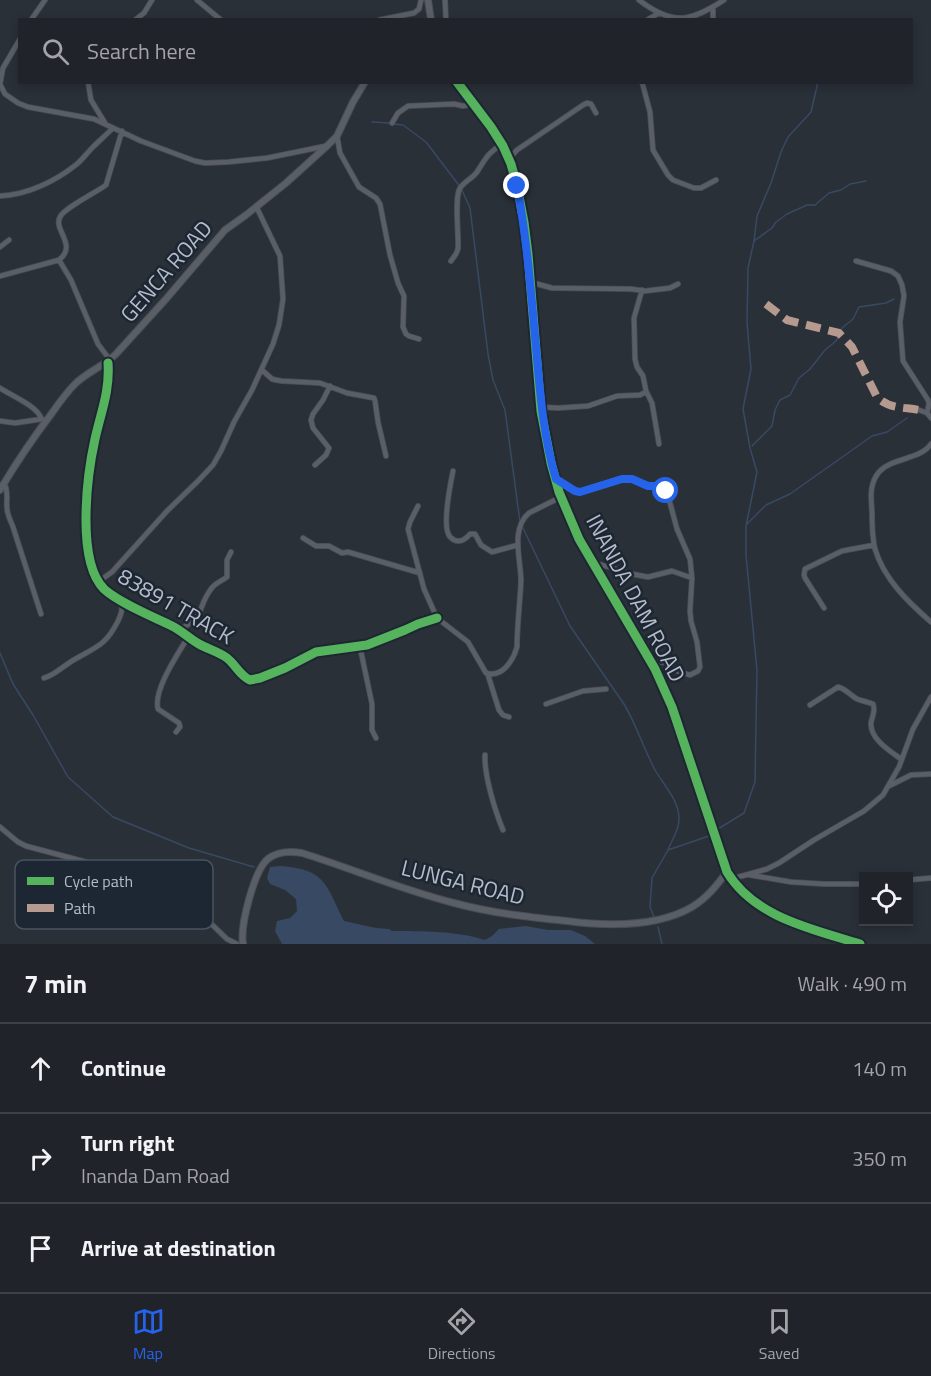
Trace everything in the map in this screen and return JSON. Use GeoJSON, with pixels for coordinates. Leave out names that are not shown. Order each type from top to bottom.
{"type":"FeatureCollection","features":[{"type":"Feature","properties":{"kind":"street"},"geometry":{"type":"LineString","coordinates":[[32,18],[45,0]]}},
{"type":"Feature","properties":{"kind":"street"},"geometry":{"type":"LineString","coordinates":[[138,18],[144,13],[152,0]]}},
{"type":"Feature","properties":{"kind":"street"},"geometry":{"type":"LineString","coordinates":[[197,0],[219,18]]}},
{"type":"Feature","properties":{"kind":"street"},"geometry":{"type":"LineString","coordinates":[[389,18],[414,13],[419,9],[421,0]]}},
{"type":"Feature","properties":{"kind":"street"},"geometry":{"type":"LineString","coordinates":[[428,0],[431,18]]}},
{"type":"Feature","properties":{"kind":"street"},"geometry":{"type":"LineString","coordinates":[[445,0],[446,18]]}},
{"type":"Feature","properties":{"kind":"street"},"geometry":{"type":"LineString","coordinates":[[639,0],[659,13],[675,18]]}},
{"type":"Feature","properties":{"kind":"street"},"geometry":{"type":"LineString","coordinates":[[686,18],[698,15],[724,0]]}},
{"type":"Feature","properties":{"kind":"street"},"geometry":{"type":"LineString","coordinates":[[713,7],[713,18]]}},
{"type":"Feature","properties":{"kind":"street"},"geometry":{"type":"LineString","coordinates":[[650,18],[659,13]]}},
{"type":"Feature","properties":{"kind":"street"},"geometry":{"type":"LineString","coordinates":[[18,42],[3,68],[0,79],[1,90],[10,98],[28,107],[94,119],[141,141],[205,163],[267,158],[328,145]]}},
{"type":"Feature","properties":{"kind":"street"},"geometry":{"type":"LineString","coordinates":[[88,84],[91,100],[105,123]]}},
{"type":"Feature","properties":{"kind":"street","name":"GENCA ROAD"},"geometry":{"type":"LineString","coordinates":[[0,490],[44,419],[75,385],[109,361],[225,230],[300,171],[337,136],[364,84]]}},
{"type":"Feature","properties":{"kind":"street","name":"INANDA DAM ROAD"},"geometry":{"type":"LineString","coordinates":[[458,84],[502,144],[517,186],[524,222],[541,407],[551,463],[561,497],[579,539],[652,664],[672,707],[727,872],[750,900],[779,916],[860,944]]}},
{"type":"Feature","properties":{"kind":"street"},"geometry":{"type":"LineString","coordinates":[[643,84],[650,112],[652,150],[668,175],[673,180],[694,188],[701,188],[716,180]]}},
{"type":"Feature","properties":{"kind":"street"},"geometry":{"type":"LineString","coordinates":[[392,123],[398,113],[408,106],[473,104]]}},
{"type":"Feature","properties":{"kind":"street"},"geometry":{"type":"LineString","coordinates":[[509,159],[517,150],[583,105],[591,104],[596,113]]}},
{"type":"Feature","properties":{"kind":"street"},"geometry":{"type":"LineString","coordinates":[[0,196],[38,187],[61,175],[76,165],[113,128]]}},
{"type":"Feature","properties":{"kind":"street"},"geometry":{"type":"LineString","coordinates":[[0,276],[59,260],[64,256],[67,250],[59,218],[106,185],[122,131]]}},
{"type":"Feature","properties":{"kind":"street"},"geometry":{"type":"LineString","coordinates":[[337,136],[340,153],[358,186],[376,198],[380,204],[390,255],[404,296],[403,327],[406,334],[419,339]]}},
{"type":"Feature","properties":{"kind":"street"},"geometry":{"type":"LineString","coordinates":[[451,261],[458,249],[457,201],[459,192],[463,185],[474,176],[488,154],[502,144]]}},
{"type":"Feature","properties":{"kind":"street"},"geometry":{"type":"LineString","coordinates":[[98,582],[112,572],[167,511],[213,465],[262,370],[279,325],[283,299],[280,256],[256,206]]}},
{"type":"Feature","properties":{"kind":"street"},"geometry":{"type":"LineString","coordinates":[[0,247],[9,240]]}},
{"type":"Feature","properties":{"kind":"street"},"geometry":{"type":"LineString","coordinates":[[59,260],[71,280],[98,344],[109,361]]}},
{"type":"Feature","properties":{"kind":"street"},"geometry":{"type":"LineString","coordinates":[[856,261],[891,271],[898,276],[904,296],[900,322],[903,361],[928,399],[927,413]]}},
{"type":"Feature","properties":{"kind":"street"},"geometry":{"type":"LineString","coordinates":[[530,282],[552,288],[642,290],[670,288],[678,284]]}},
{"type":"Feature","properties":{"kind":"street"},"geometry":{"type":"LineString","coordinates":[[642,290],[634,318],[634,346],[637,367],[643,376],[646,392],[652,403],[659,444]]}},
{"type":"Feature","properties":{"kind":"street","name":"83891 TRACK"},"geometry":{"type":"LineString","coordinates":[[109,361],[108,387],[93,449],[87,496],[88,550],[92,568],[104,589],[226,657],[242,676],[250,680],[285,668],[316,652],[360,647],[437,618]]}},
{"type":"Feature","properties":{"kind":"street"},"geometry":{"type":"LineString","coordinates":[[262,370],[272,379],[312,382],[347,393],[374,398],[386,456]]}},
{"type":"Feature","properties":{"kind":"street"},"geometry":{"type":"LineString","coordinates":[[315,465],[326,455],[329,448],[313,428],[311,420],[330,386]]}},
{"type":"Feature","properties":{"kind":"street"},"geometry":{"type":"LineString","coordinates":[[0,388],[34,408],[44,419]]}},
{"type":"Feature","properties":{"kind":"street"},"geometry":{"type":"LineString","coordinates":[[541,407],[588,406],[617,396],[640,395],[646,392]]}},
{"type":"Feature","properties":{"kind":"street"},"geometry":{"type":"LineString","coordinates":[[919,410],[927,413],[931,418]]}},
{"type":"Feature","properties":{"kind":"street"},"geometry":{"type":"LineString","coordinates":[[0,421],[15,423],[44,419]]}},
{"type":"Feature","properties":{"kind":"street"},"geometry":{"type":"LineString","coordinates":[[931,444],[924,451],[885,467],[874,479],[871,495],[874,545],[883,568],[891,582],[931,622]]}},
{"type":"Feature","properties":{"kind":"street"},"geometry":{"type":"LineString","coordinates":[[453,471],[447,512],[449,536],[459,541],[466,539],[470,534],[475,534],[481,545],[492,552],[518,545]]}},
{"type":"Feature","properties":{"kind":"street"},"geometry":{"type":"LineString","coordinates":[[556,479],[580,492],[622,479],[632,479],[648,486],[665,486],[677,529],[690,560],[692,578],[690,611],[700,667],[698,671],[687,675],[677,671],[668,663],[652,664]]}},
{"type":"Feature","properties":{"kind":"street"},"geometry":{"type":"LineString","coordinates":[[4,483],[8,492],[6,506],[8,514],[41,614]]}},
{"type":"Feature","properties":{"kind":"street"},"geometry":{"type":"LineString","coordinates":[[488,675],[495,674],[510,664],[515,654],[521,581],[518,545],[521,525],[525,516],[561,497]]}},
{"type":"Feature","properties":{"kind":"street"},"geometry":{"type":"LineString","coordinates":[[418,506],[408,529],[424,589],[437,618],[468,642],[488,675],[499,710],[503,715],[509,717]]}},
{"type":"Feature","properties":{"kind":"street"},"geometry":{"type":"LineString","coordinates":[[303,538],[316,546],[329,546],[342,553],[348,552],[420,573]]}},
{"type":"Feature","properties":{"kind":"street"},"geometry":{"type":"LineString","coordinates":[[824,608],[805,578],[805,569],[842,551],[874,545]]}},
{"type":"Feature","properties":{"kind":"street"},"geometry":{"type":"LineString","coordinates":[[178,630],[195,621],[213,585],[227,577],[227,560],[231,552]]}},
{"type":"Feature","properties":{"kind":"street"},"geometry":{"type":"LineString","coordinates":[[592,562],[648,577],[670,571],[692,578]]}},
{"type":"Feature","properties":{"kind":"street"},"geometry":{"type":"LineString","coordinates":[[44,678],[97,647],[109,637],[122,612],[122,604],[115,597]]}},
{"type":"Feature","properties":{"kind":"street"},"geometry":{"type":"LineString","coordinates":[[176,732],[180,727],[179,723],[158,709],[157,703],[160,689],[188,637]]}},
{"type":"Feature","properties":{"kind":"street"},"geometry":{"type":"LineString","coordinates":[[360,647],[372,704],[372,730],[376,738]]}},
{"type":"Feature","properties":{"kind":"street"},"geometry":{"type":"LineString","coordinates":[[810,705],[838,687],[856,698],[873,704],[875,709],[871,724],[874,735],[888,750],[901,759]]}},
{"type":"Feature","properties":{"kind":"street"},"geometry":{"type":"LineString","coordinates":[[546,704],[583,691],[606,690]]}},
{"type":"Feature","properties":{"kind":"street"},"geometry":{"type":"LineString","coordinates":[[731,879],[767,869],[779,863],[849,820],[883,795],[899,767],[913,729],[931,697]]}},
{"type":"Feature","properties":{"kind":"street"},"geometry":{"type":"LineString","coordinates":[[485,755],[484,763],[489,785],[503,830]]}},
{"type":"Feature","properties":{"kind":"street"},"geometry":{"type":"LineString","coordinates":[[889,786],[911,776],[931,774]]}},
{"type":"Feature","properties":{"kind":"street"},"geometry":{"type":"LineString","coordinates":[[0,827],[26,846],[78,860]]}},
{"type":"Feature","properties":{"kind":"street","name":"LUNGA ROAD"},"geometry":{"type":"LineString","coordinates":[[243,944],[246,911],[259,871],[269,858],[285,852],[302,853],[453,903],[505,915],[592,924],[621,925],[662,919],[679,913],[691,908],[706,897],[727,872]]}},
{"type":"Feature","properties":{"kind":"street"},"geometry":{"type":"LineString","coordinates":[[747,875],[791,882],[859,884]]}},
{"type":"Feature","properties":{"kind":"street"},"geometry":{"type":"LineString","coordinates":[[913,880],[931,878]]}},
{"type":"Feature","properties":{"kind":"street"},"geometry":{"type":"LineString","coordinates":[[213,926],[227,939],[237,944]]}},
{"type":"Feature","properties":{"kind":"water"},"geometry":{"type":"Polygon","coordinates":[[[280,866],[316,875],[328,889],[344,921],[392,931],[451,933],[485,940],[499,929],[526,926],[548,930],[571,930],[585,936],[595,944],[282,944],[275,931],[277,921],[290,918],[297,911],[296,899],[285,890],[270,884],[267,878],[270,867],[280,866]]]}},
{"type":"Feature","properties":{"kind":"waterway"},"geometry":{"type":"LineString","coordinates":[[718,829],[744,813],[755,782],[757,670],[746,555],[746,526],[757,472],[743,409],[751,369],[747,323],[748,268],[757,216],[781,152],[788,137],[811,112],[818,84]]}},
{"type":"Feature","properties":{"kind":"waterway"},"geometry":{"type":"LineString","coordinates":[[372,122],[389,123]]}},
{"type":"Feature","properties":{"kind":"waterway"},"geometry":{"type":"LineString","coordinates":[[394,124],[403,125],[426,142],[461,188],[470,208],[488,354],[493,380],[505,410],[520,522]]}},
{"type":"Feature","properties":{"kind":"waterway"},"geometry":{"type":"LineString","coordinates":[[754,241],[787,214],[807,205],[815,205],[829,193],[841,190],[850,184],[866,181]]}},
{"type":"Feature","properties":{"kind":"waterway"},"geometry":{"type":"LineString","coordinates":[[752,446],[772,426],[775,410],[780,400],[790,395],[799,378],[836,341],[842,328],[853,319],[859,307],[886,303],[894,299]]}},
{"type":"Feature","properties":{"kind":"waterway"},"geometry":{"type":"LineString","coordinates":[[747,524],[766,505],[790,494],[872,436],[887,432],[907,418]]}},
{"type":"Feature","properties":{"kind":"waterway"},"geometry":{"type":"LineString","coordinates":[[522,526],[570,626],[624,704],[654,768],[676,805],[679,823],[668,850]]}},
{"type":"Feature","properties":{"kind":"waterway"},"geometry":{"type":"LineString","coordinates":[[0,653],[13,684],[68,777],[113,817],[189,848],[254,867]]}},
{"type":"Feature","properties":{"kind":"waterway"},"geometry":{"type":"LineString","coordinates":[[654,917],[650,907],[652,878],[668,850],[709,836]]}},
{"type":"Feature","properties":{"kind":"waterway"},"geometry":{"type":"LineString","coordinates":[[658,927],[662,944]]}},
{"type":"Feature","properties":{"kind":"marked path"},"geometry":{"type":"LineString","coordinates":[[766,304],[787,320],[839,333],[852,347],[877,397],[892,406],[919,410]]}},
{"type":"Feature","properties":{"kind":"cycle path"},"geometry":{"type":"LineString","coordinates":[[459,84],[503,146],[517,186],[528,254],[541,411],[559,492],[579,539],[655,669],[672,707],[727,872],[739,888],[769,911],[805,927],[860,944]]}},
{"type":"Feature","properties":{"kind":"cycle path"},"geometry":{"type":"LineString","coordinates":[[108,363],[106,392],[89,474],[86,517],[90,559],[95,576],[110,594],[224,656],[243,676],[250,680],[285,668],[316,652],[367,645],[437,618]]}},
{"type":"Feature","properties":{"kind":"route"},"geometry":{"type":"LineString","coordinates":[[517,186],[528,254],[541,411],[556,479],[580,492],[622,479],[632,479],[648,486],[662,485],[666,491]]}}]}
